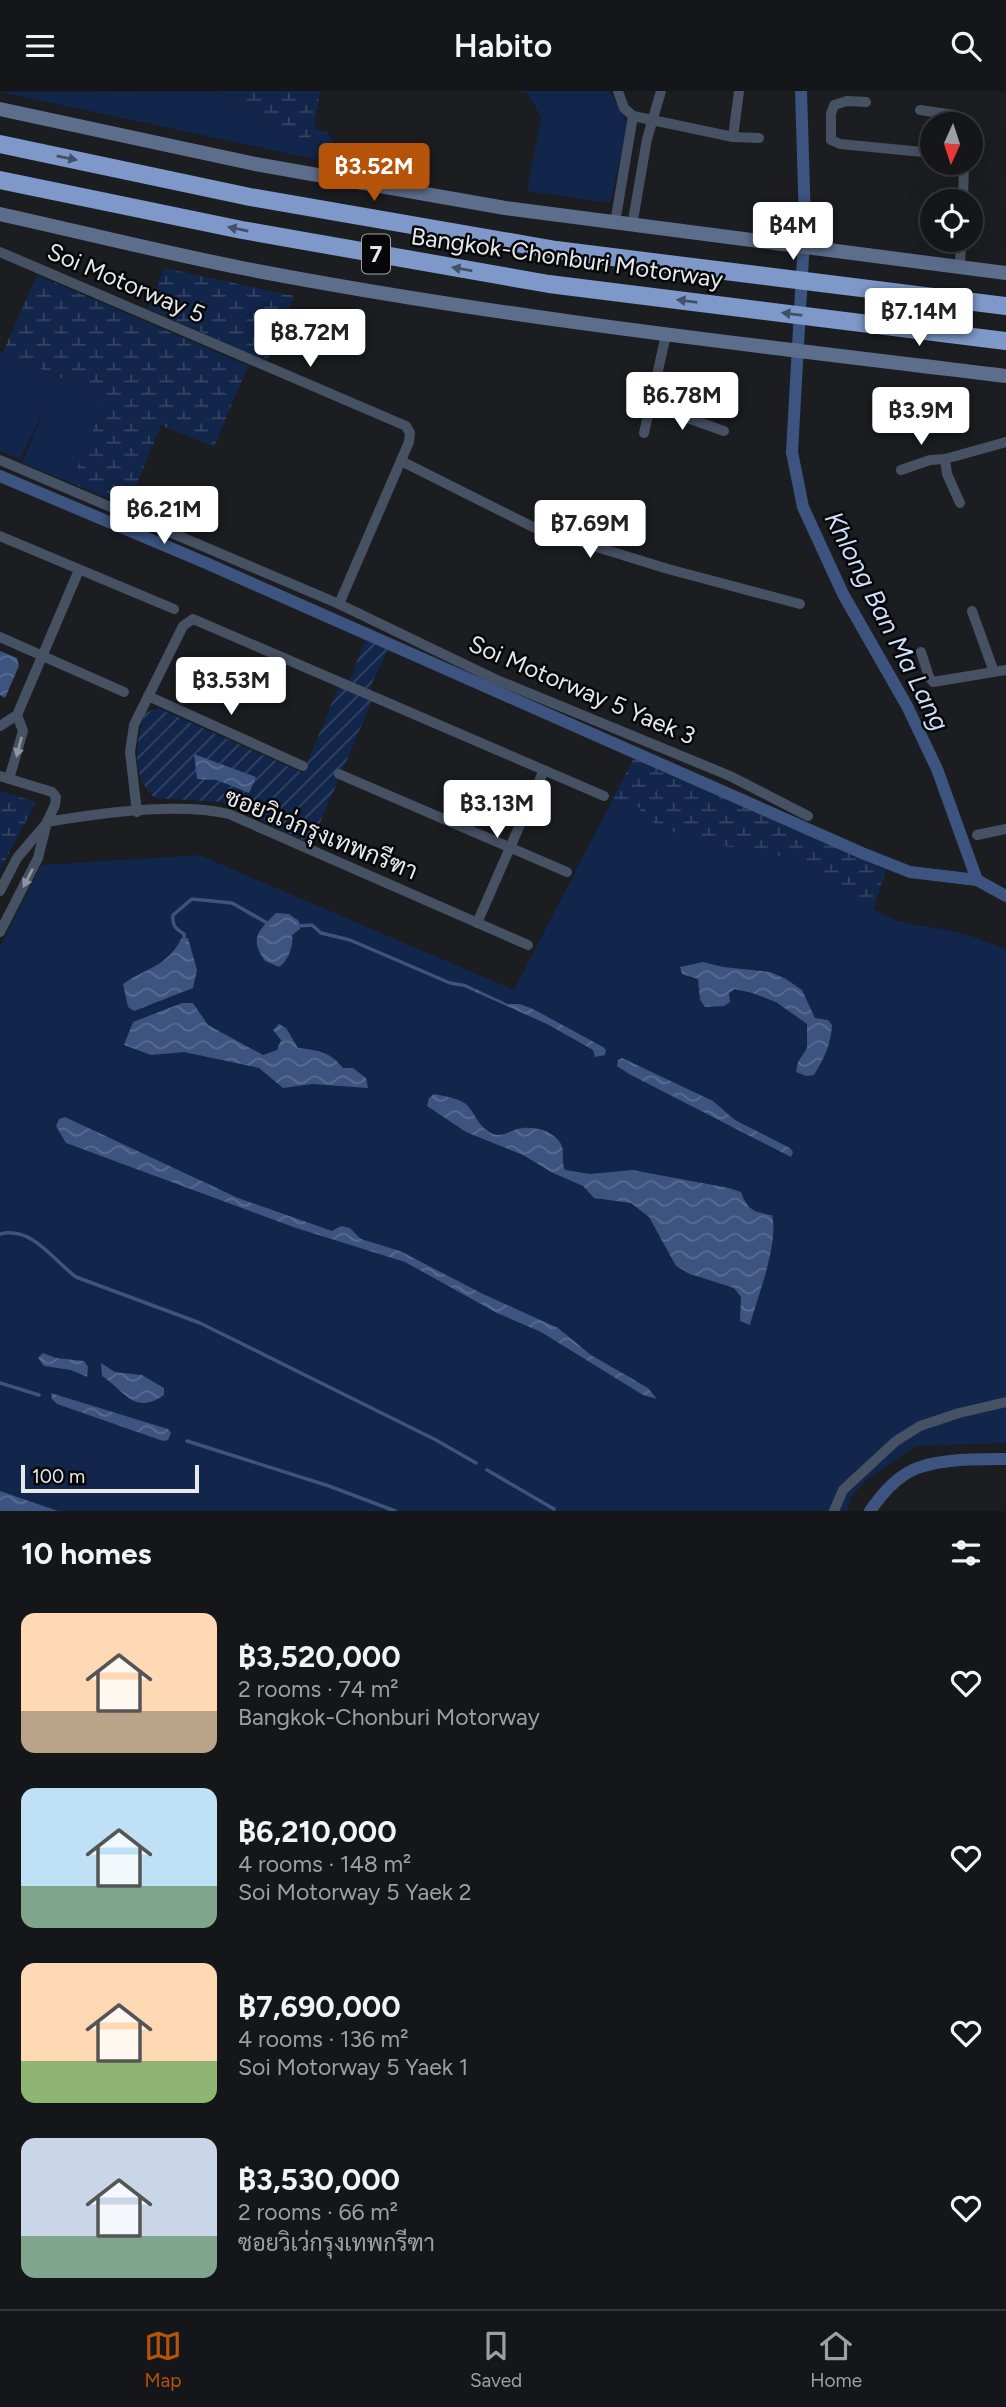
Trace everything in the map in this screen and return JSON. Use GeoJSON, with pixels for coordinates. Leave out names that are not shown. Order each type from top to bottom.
{"type":"FeatureCollection","features":[{"type":"Feature","properties":{"kind":"highway","name":"Bangkok-Chonburi Motorway"},"geometry":{"type":"LineString","coordinates":[[0,143],[290,204],[556,250],[1006,306]]}},
{"type":"Feature","properties":{"kind":"highway","name":"Bangkok-Chonburi Motorway"},"geometry":{"type":"LineString","coordinates":[[0,180],[242,230],[549,284],[1006,341]]}},
{"type":"Feature","properties":{"kind":"main road"},"geometry":{"type":"LineString","coordinates":[[0,109],[256,164],[505,208],[1006,272]]}},
{"type":"Feature","properties":{"kind":"main road"},"geometry":{"type":"LineString","coordinates":[[0,214],[242,268],[542,318],[752,347],[1006,376]]}},
{"type":"Feature","properties":{"kind":"street"},"geometry":{"type":"LineString","coordinates":[[618,91],[624,108],[633,116],[733,137],[759,138]]}},
{"type":"Feature","properties":{"kind":"street"},"geometry":{"type":"LineString","coordinates":[[632,226],[647,139],[661,91]]}},
{"type":"Feature","properties":{"kind":"street"},"geometry":{"type":"LineString","coordinates":[[733,137],[739,91]]}},
{"type":"Feature","properties":{"kind":"street"},"geometry":{"type":"LineString","coordinates":[[866,102],[847,101],[834,106],[831,114],[831,140],[840,144],[920,152]]}},
{"type":"Feature","properties":{"kind":"street"},"geometry":{"type":"LineString","coordinates":[[920,110],[934,112]]}},
{"type":"Feature","properties":{"kind":"street"},"geometry":{"type":"LineString","coordinates":[[615,223],[633,116]]}},
{"type":"Feature","properties":{"kind":"street","name":"Soi Motorway 5"},"geometry":{"type":"LineString","coordinates":[[0,252],[406,426],[410,437],[340,604]]}},
{"type":"Feature","properties":{"kind":"street"},"geometry":{"type":"LineString","coordinates":[[960,266],[961,252]]}},
{"type":"Feature","properties":{"kind":"street"},"geometry":{"type":"LineString","coordinates":[[644,433],[666,335]]}},
{"type":"Feature","properties":{"kind":"street"},"geometry":{"type":"LineString","coordinates":[[650,405],[724,431]]}},
{"type":"Feature","properties":{"kind":"street"},"geometry":{"type":"LineString","coordinates":[[901,470],[1006,442]]}},
{"type":"Feature","properties":{"kind":"street"},"geometry":{"type":"LineString","coordinates":[[945,459],[947,474],[960,503]]}},
{"type":"Feature","properties":{"kind":"street","name":"Soi Motorway 5 Yaek 3"},"geometry":{"type":"LineString","coordinates":[[0,460],[340,604],[497,680],[730,776],[808,816]]}},
{"type":"Feature","properties":{"kind":"street"},"geometry":{"type":"LineString","coordinates":[[401,461],[535,528],[668,569],[800,604]]}},
{"type":"Feature","properties":{"kind":"street"},"geometry":{"type":"LineString","coordinates":[[0,536],[174,609]]}},
{"type":"Feature","properties":{"kind":"street"},"geometry":{"type":"LineString","coordinates":[[0,726],[17,715],[79,570]]}},
{"type":"Feature","properties":{"kind":"street"},"geometry":{"type":"LineString","coordinates":[[972,611],[994,672]]}},
{"type":"Feature","properties":{"kind":"street"},"geometry":{"type":"LineString","coordinates":[[137,812],[131,739],[134,725],[183,626],[193,619],[604,796]]}},
{"type":"Feature","properties":{"kind":"street"},"geometry":{"type":"LineString","coordinates":[[0,638],[124,692]]}},
{"type":"Feature","properties":{"kind":"street"},"geometry":{"type":"LineString","coordinates":[[921,652],[929,677],[933,681],[1006,670]]}},
{"type":"Feature","properties":{"kind":"street"},"geometry":{"type":"LineString","coordinates":[[148,697],[303,766]]}},
{"type":"Feature","properties":{"kind":"street"},"geometry":{"type":"LineString","coordinates":[[1,926],[38,858],[56,797],[52,792],[5,778],[23,731],[17,715]]}},
{"type":"Feature","properties":{"kind":"street"},"geometry":{"type":"LineString","coordinates":[[477,923],[544,770]]}},
{"type":"Feature","properties":{"kind":"street"},"geometry":{"type":"LineString","coordinates":[[339,774],[567,871]]}},
{"type":"Feature","properties":{"kind":"street","name":"ซอยวิเว่กรุงเทพกรีฑา"},"geometry":{"type":"LineString","coordinates":[[47,822],[85,816],[181,809],[212,810],[229,814],[528,945]]}},
{"type":"Feature","properties":{"kind":"street"},"geometry":{"type":"LineString","coordinates":[[0,891],[18,858],[47,822]]}},
{"type":"Feature","properties":{"kind":"street"},"geometry":{"type":"LineString","coordinates":[[977,835],[1006,829]]}},
{"type":"Feature","properties":{"kind":"street"},"geometry":{"type":"LineString","coordinates":[[834,1511],[843,1490],[902,1437],[920,1426],[1006,1402]]}},
{"type":"Feature","properties":{"kind":"green space"},"geometry":{"type":"Polygon","coordinates":[[[217,91],[299,144],[313,135],[314,129],[328,132],[347,166],[0,92],[217,91]]]}},
{"type":"Feature","properties":{"kind":"green space"},"geometry":{"type":"Polygon","coordinates":[[[218,91],[320,91],[313,135],[299,144],[218,91]]]}},
{"type":"Feature","properties":{"kind":"green space"},"geometry":{"type":"Polygon","coordinates":[[[518,91],[610,91],[628,124],[610,203],[527,191],[541,117],[528,94],[518,91]]]}},
{"type":"Feature","properties":{"kind":"green space"},"geometry":{"type":"Polygon","coordinates":[[[164,268],[294,296],[267,361],[148,309],[164,268]]]}},
{"type":"Feature","properties":{"kind":"green space"},"geometry":{"type":"Polygon","coordinates":[[[37,275],[248,366],[214,447],[161,425],[128,506],[71,483],[106,398],[3,352],[37,275]]]}},
{"type":"Feature","properties":{"kind":"green space"},"geometry":{"type":"Polygon","coordinates":[[[0,351],[106,398],[71,483],[22,463],[47,404],[20,459],[0,451],[0,351]]]}},
{"type":"Feature","properties":{"kind":"green space"},"geometry":{"type":"Polygon","coordinates":[[[365,640],[388,650],[371,685],[371,703],[311,844],[222,802],[155,798],[147,789],[138,769],[137,747],[145,713],[158,708],[303,773],[338,688],[351,678],[365,640]]]}},
{"type":"Feature","properties":{"kind":"green space"},"geometry":{"type":"Polygon","coordinates":[[[634,758],[886,870],[873,909],[884,915],[903,922],[960,933],[1006,949],[1006,1443],[916,1446],[868,1479],[851,1497],[847,1511],[0,1511],[0,947],[41,865],[199,855],[514,990],[634,758]]]}},
{"type":"Feature","properties":{"kind":"green space"},"geometry":{"type":"Polygon","coordinates":[[[634,758],[886,870],[873,909],[846,888],[806,865],[682,835],[645,815],[635,800],[610,804],[634,758]]]}},
{"type":"Feature","properties":{"kind":"green space"},"geometry":{"type":"Polygon","coordinates":[[[0,791],[36,802],[0,870],[0,791]]]}},
{"type":"Feature","properties":{"kind":"water"},"geometry":{"type":"Polygon","coordinates":[[[0,651],[17,658],[19,666],[5,698],[0,695],[0,651]]]}},
{"type":"Feature","properties":{"kind":"water"},"geometry":{"type":"Polygon","coordinates":[[[194,754],[256,777],[249,793],[217,780],[197,779],[194,754]]]}},
{"type":"Feature","properties":{"kind":"water"},"geometry":{"type":"Polygon","coordinates":[[[276,913],[289,914],[299,921],[300,929],[292,935],[290,953],[279,967],[265,961],[257,946],[260,930],[276,913]]]}},
{"type":"Feature","properties":{"kind":"water"},"geometry":{"type":"Polygon","coordinates":[[[188,938],[197,970],[193,988],[134,1011],[128,1007],[123,984],[163,961],[181,939],[188,938]]]}},
{"type":"Feature","properties":{"kind":"water"},"geometry":{"type":"Polygon","coordinates":[[[703,962],[770,972],[802,990],[815,1018],[828,1020],[832,1025],[826,1051],[814,1075],[806,1076],[796,1072],[798,1062],[807,1048],[807,1024],[776,1002],[735,989],[729,993],[730,1002],[724,1006],[705,1007],[700,1000],[698,979],[682,974],[680,967],[703,962]]]}},
{"type":"Feature","properties":{"kind":"water"},"geometry":{"type":"Polygon","coordinates":[[[455,983],[465,984],[508,1004],[520,1004],[533,1009],[603,1047],[606,1050],[605,1055],[595,1057],[593,1050],[547,1024],[455,983]]]}},
{"type":"Feature","properties":{"kind":"water"},"geometry":{"type":"Polygon","coordinates":[[[182,1003],[193,1003],[208,1025],[263,1055],[277,1050],[281,1040],[273,1030],[279,1024],[286,1028],[298,1048],[323,1053],[334,1058],[343,1068],[353,1068],[366,1078],[368,1088],[312,1084],[283,1088],[259,1068],[184,1052],[151,1055],[124,1045],[133,1022],[182,1003]]]}},
{"type":"Feature","properties":{"kind":"water"},"geometry":{"type":"Polygon","coordinates":[[[622,1058],[713,1101],[735,1120],[790,1148],[793,1152],[791,1157],[629,1074],[617,1066],[618,1060],[622,1058]]]}},
{"type":"Feature","properties":{"kind":"water"},"geometry":{"type":"Polygon","coordinates":[[[434,1094],[466,1104],[483,1127],[491,1133],[501,1135],[529,1128],[553,1135],[562,1147],[565,1170],[590,1174],[632,1170],[741,1192],[752,1209],[772,1215],[773,1227],[770,1255],[750,1325],[740,1321],[741,1297],[734,1288],[690,1274],[676,1266],[649,1217],[631,1203],[594,1198],[583,1186],[551,1172],[523,1155],[466,1132],[427,1106],[429,1098],[434,1094]]]}},
{"type":"Feature","properties":{"kind":"water"},"geometry":{"type":"Polygon","coordinates":[[[65,1117],[238,1198],[332,1231],[341,1226],[350,1228],[361,1239],[400,1251],[483,1294],[558,1328],[591,1355],[648,1388],[657,1399],[643,1395],[541,1332],[497,1313],[405,1262],[296,1228],[66,1143],[56,1126],[59,1119],[65,1117]]]}},
{"type":"Feature","properties":{"kind":"water"},"geometry":{"type":"Polygon","coordinates":[[[43,1353],[56,1358],[84,1361],[88,1367],[87,1377],[71,1370],[44,1366],[38,1358],[43,1353]]]}},
{"type":"Feature","properties":{"kind":"water"},"geometry":{"type":"Polygon","coordinates":[[[101,1363],[115,1372],[142,1375],[164,1388],[164,1395],[145,1403],[130,1399],[102,1376],[101,1363]]]}},
{"type":"Feature","properties":{"kind":"water"},"geometry":{"type":"Polygon","coordinates":[[[51,1393],[168,1429],[171,1433],[168,1440],[163,1441],[57,1404],[51,1393]]]}},
{"type":"Feature","properties":{"kind":"water"},"geometry":{"type":"Polygon","coordinates":[[[0,1491],[58,1511],[0,1511],[0,1491]]]}},
{"type":"Feature","properties":{"kind":"waterway","name":"Khlong Ban Ma Lang"},"geometry":{"type":"LineString","coordinates":[[801,91],[805,222],[792,452],[803,507],[843,594],[907,706],[937,769],[977,880],[1006,896]]}},
{"type":"Feature","properties":{"kind":"waterway"},"geometry":{"type":"LineString","coordinates":[[0,476],[206,563],[862,853],[910,872],[977,880]]}},
{"type":"Feature","properties":{"kind":"waterway"},"geometry":{"type":"LineString","coordinates":[[184,941],[184,934],[176,928],[173,915],[192,899],[232,903],[269,924]]}},
{"type":"Feature","properties":{"kind":"waterway"},"geometry":{"type":"LineString","coordinates":[[297,926],[312,925],[321,933],[350,940],[450,983],[462,985]]}},
{"type":"Feature","properties":{"kind":"waterway"},"geometry":{"type":"LineString","coordinates":[[0,1234],[22,1235],[41,1246],[76,1277],[200,1323],[436,1440],[476,1463]]}},
{"type":"Feature","properties":{"kind":"waterway"},"geometry":{"type":"LineString","coordinates":[[0,1383],[39,1395]]}},
{"type":"Feature","properties":{"kind":"waterway"},"geometry":{"type":"LineString","coordinates":[[187,1441],[329,1486],[395,1511]]}},
{"type":"Feature","properties":{"kind":"waterway"},"geometry":{"type":"LineString","coordinates":[[870,1511],[889,1487],[914,1469],[939,1462],[1006,1459]]}},
{"type":"Feature","properties":{"kind":"waterway"},"geometry":{"type":"LineString","coordinates":[[487,1470],[554,1509]]}}]}
